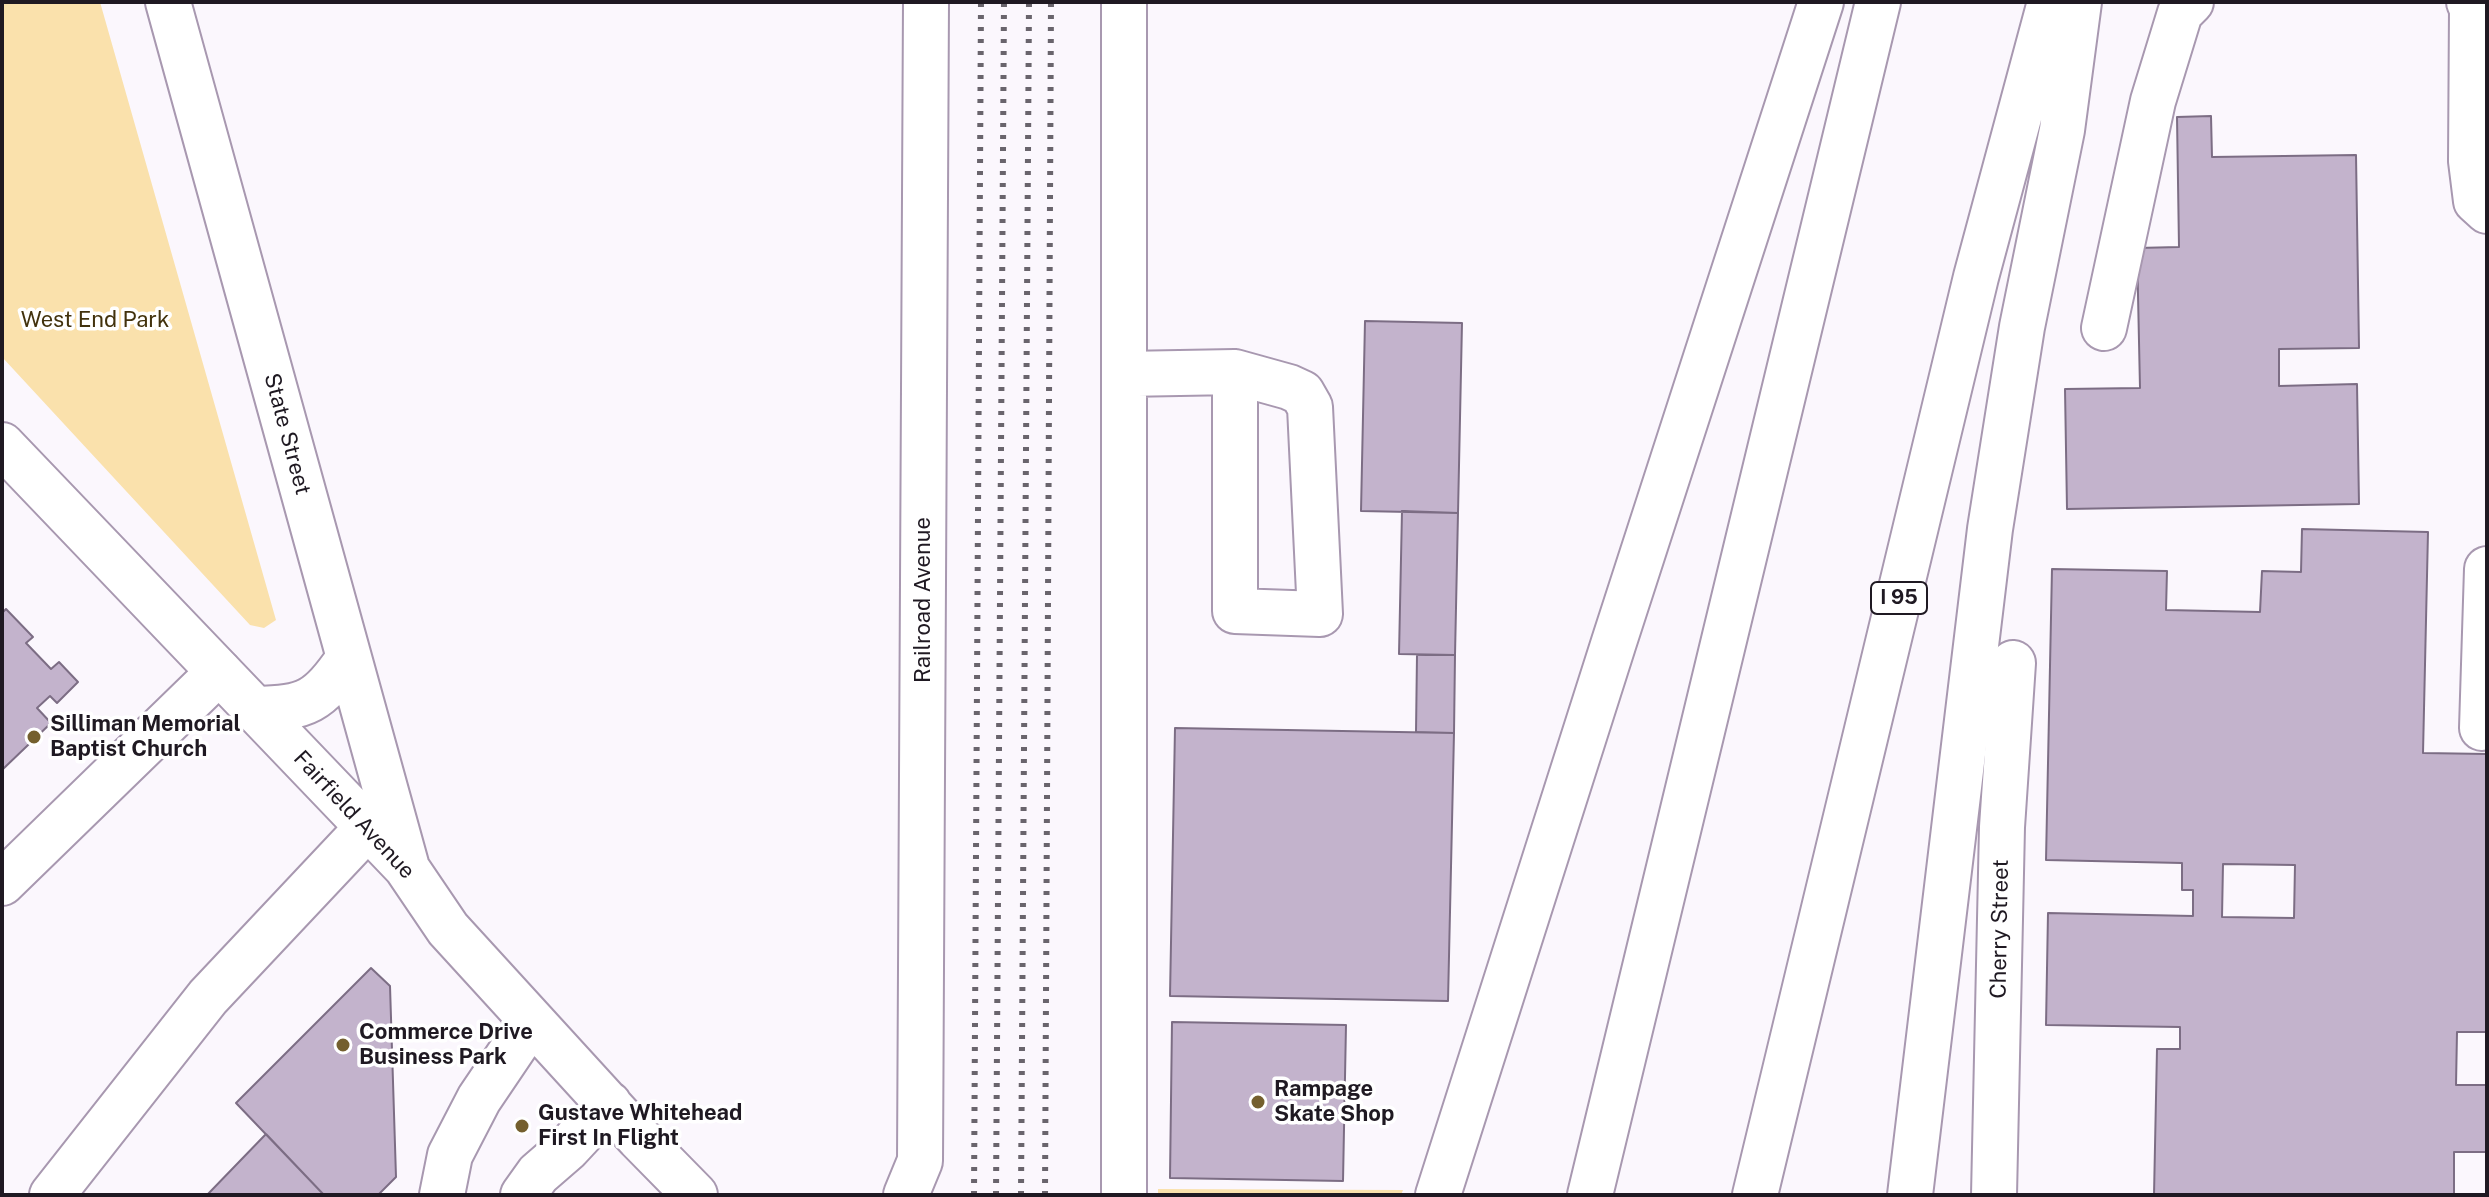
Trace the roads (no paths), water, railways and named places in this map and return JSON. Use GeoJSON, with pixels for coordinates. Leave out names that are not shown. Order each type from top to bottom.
{"type":"FeatureCollection","features":[{"type":"Feature","properties":{"kind":"main road","name":"State Street"},"geometry":{"type":"LineString","coordinates":[[168,2],[406,867]]}},
{"type":"Feature","properties":{"kind":"main road","name":"Railroad Avenue"},"geometry":{"type":"LineString","coordinates":[[906,1195],[920,1161],[926,2]]}},
{"type":"Feature","properties":{"kind":"main road"},"geometry":{"type":"LineString","coordinates":[[1124,2],[1124,1195]]}},
{"type":"Feature","properties":{"kind":"main road"},"geometry":{"type":"LineString","coordinates":[[1438,1195],[1821,2]]}},
{"type":"Feature","properties":{"kind":"main road"},"geometry":{"type":"LineString","coordinates":[[1590,1195],[1878,2]]}},
{"type":"Feature","properties":{"kind":"main road","name":"I 95"},"geometry":{"type":"LineString","coordinates":[[1755,1195],[1976,277],[2050,2]]}},
{"type":"Feature","properties":{"kind":"main road"},"geometry":{"type":"LineString","coordinates":[[1910,1195],[1992,514],[2017,355],[2062,130],[2079,2]]}},
{"type":"Feature","properties":{"kind":"main road"},"geometry":{"type":"LineString","coordinates":[[2104,328],[2153,101],[2180,13],[2191,2]]}},
{"type":"Feature","properties":{"kind":"main road"},"geometry":{"type":"LineString","coordinates":[[2469,2],[2472,9],[2471,161],[2476,201],[2487,211]]}},
{"type":"Feature","properties":{"kind":"main road"},"geometry":{"type":"LineString","coordinates":[[1124,374],[1235,372],[1302,393],[1310,407],[1320,614],[1235,611],[1235,372]]}},
{"type":"Feature","properties":{"kind":"main road","name":"Fairfield Avenue"},"geometry":{"type":"LineString","coordinates":[[7,459],[219,672],[406,867],[448,929],[531,1022],[695,1195]]}},
{"type":"Feature","properties":{"kind":"main road"},"geometry":{"type":"LineString","coordinates":[[2482,728],[2487,569]]}},
{"type":"Feature","properties":{"kind":"main road"},"geometry":{"type":"LineString","coordinates":[[254,709],[288,708],[310,701],[328,688],[349,658]]}},
{"type":"Feature","properties":{"kind":"main road","name":"Cherry Street"},"geometry":{"type":"LineString","coordinates":[[1994,1195],[2002,827],[2013,663]]}},
{"type":"Feature","properties":{"kind":"main road"},"geometry":{"type":"LineString","coordinates":[[2,883],[219,672]]}},
{"type":"Feature","properties":{"kind":"main road"},"geometry":{"type":"LineString","coordinates":[[52,1195],[208,997],[368,827]]}},
{"type":"Feature","properties":{"kind":"main road"},"geometry":{"type":"LineString","coordinates":[[442,1195],[450,1155],[479,1099],[531,1022]]}},
{"type":"Feature","properties":{"kind":"main road"},"geometry":{"type":"LineString","coordinates":[[523,1195],[538,1174],[568,1148],[609,1104]]}},
{"type":"Feature","properties":{"kind":"railway"},"geometry":{"type":"LineString","coordinates":[[974,1195],[981,2]]}},
{"type":"Feature","properties":{"kind":"railway"},"geometry":{"type":"LineString","coordinates":[[996,1195],[1004,2]]}},
{"type":"Feature","properties":{"kind":"railway"},"geometry":{"type":"LineString","coordinates":[[1021,1195],[1029,2]]}},
{"type":"Feature","properties":{"kind":"railway"},"geometry":{"type":"LineString","coordinates":[[1045,1195],[1051,2]]}},
{"type":"Feature","properties":{"kind":"place","name":"Silliman Memorial Baptist Church"},"geometry":{"type":"Point","coordinates":[34,737]}},
{"type":"Feature","properties":{"kind":"place","name":"Commerce Drive Business Park"},"geometry":{"type":"Point","coordinates":[343,1045]}},
{"type":"Feature","properties":{"kind":"place","name":"Rampage Skate Shop"},"geometry":{"type":"Point","coordinates":[1258,1102]}},
{"type":"Feature","properties":{"kind":"place","name":"Gustave Whitehead First In Flight"},"geometry":{"type":"Point","coordinates":[522,1126]}},
{"type":"Feature","properties":{"kind":"park label","name":"West End Park"},"geometry":{"type":"Point","coordinates":[95,320]}}]}
